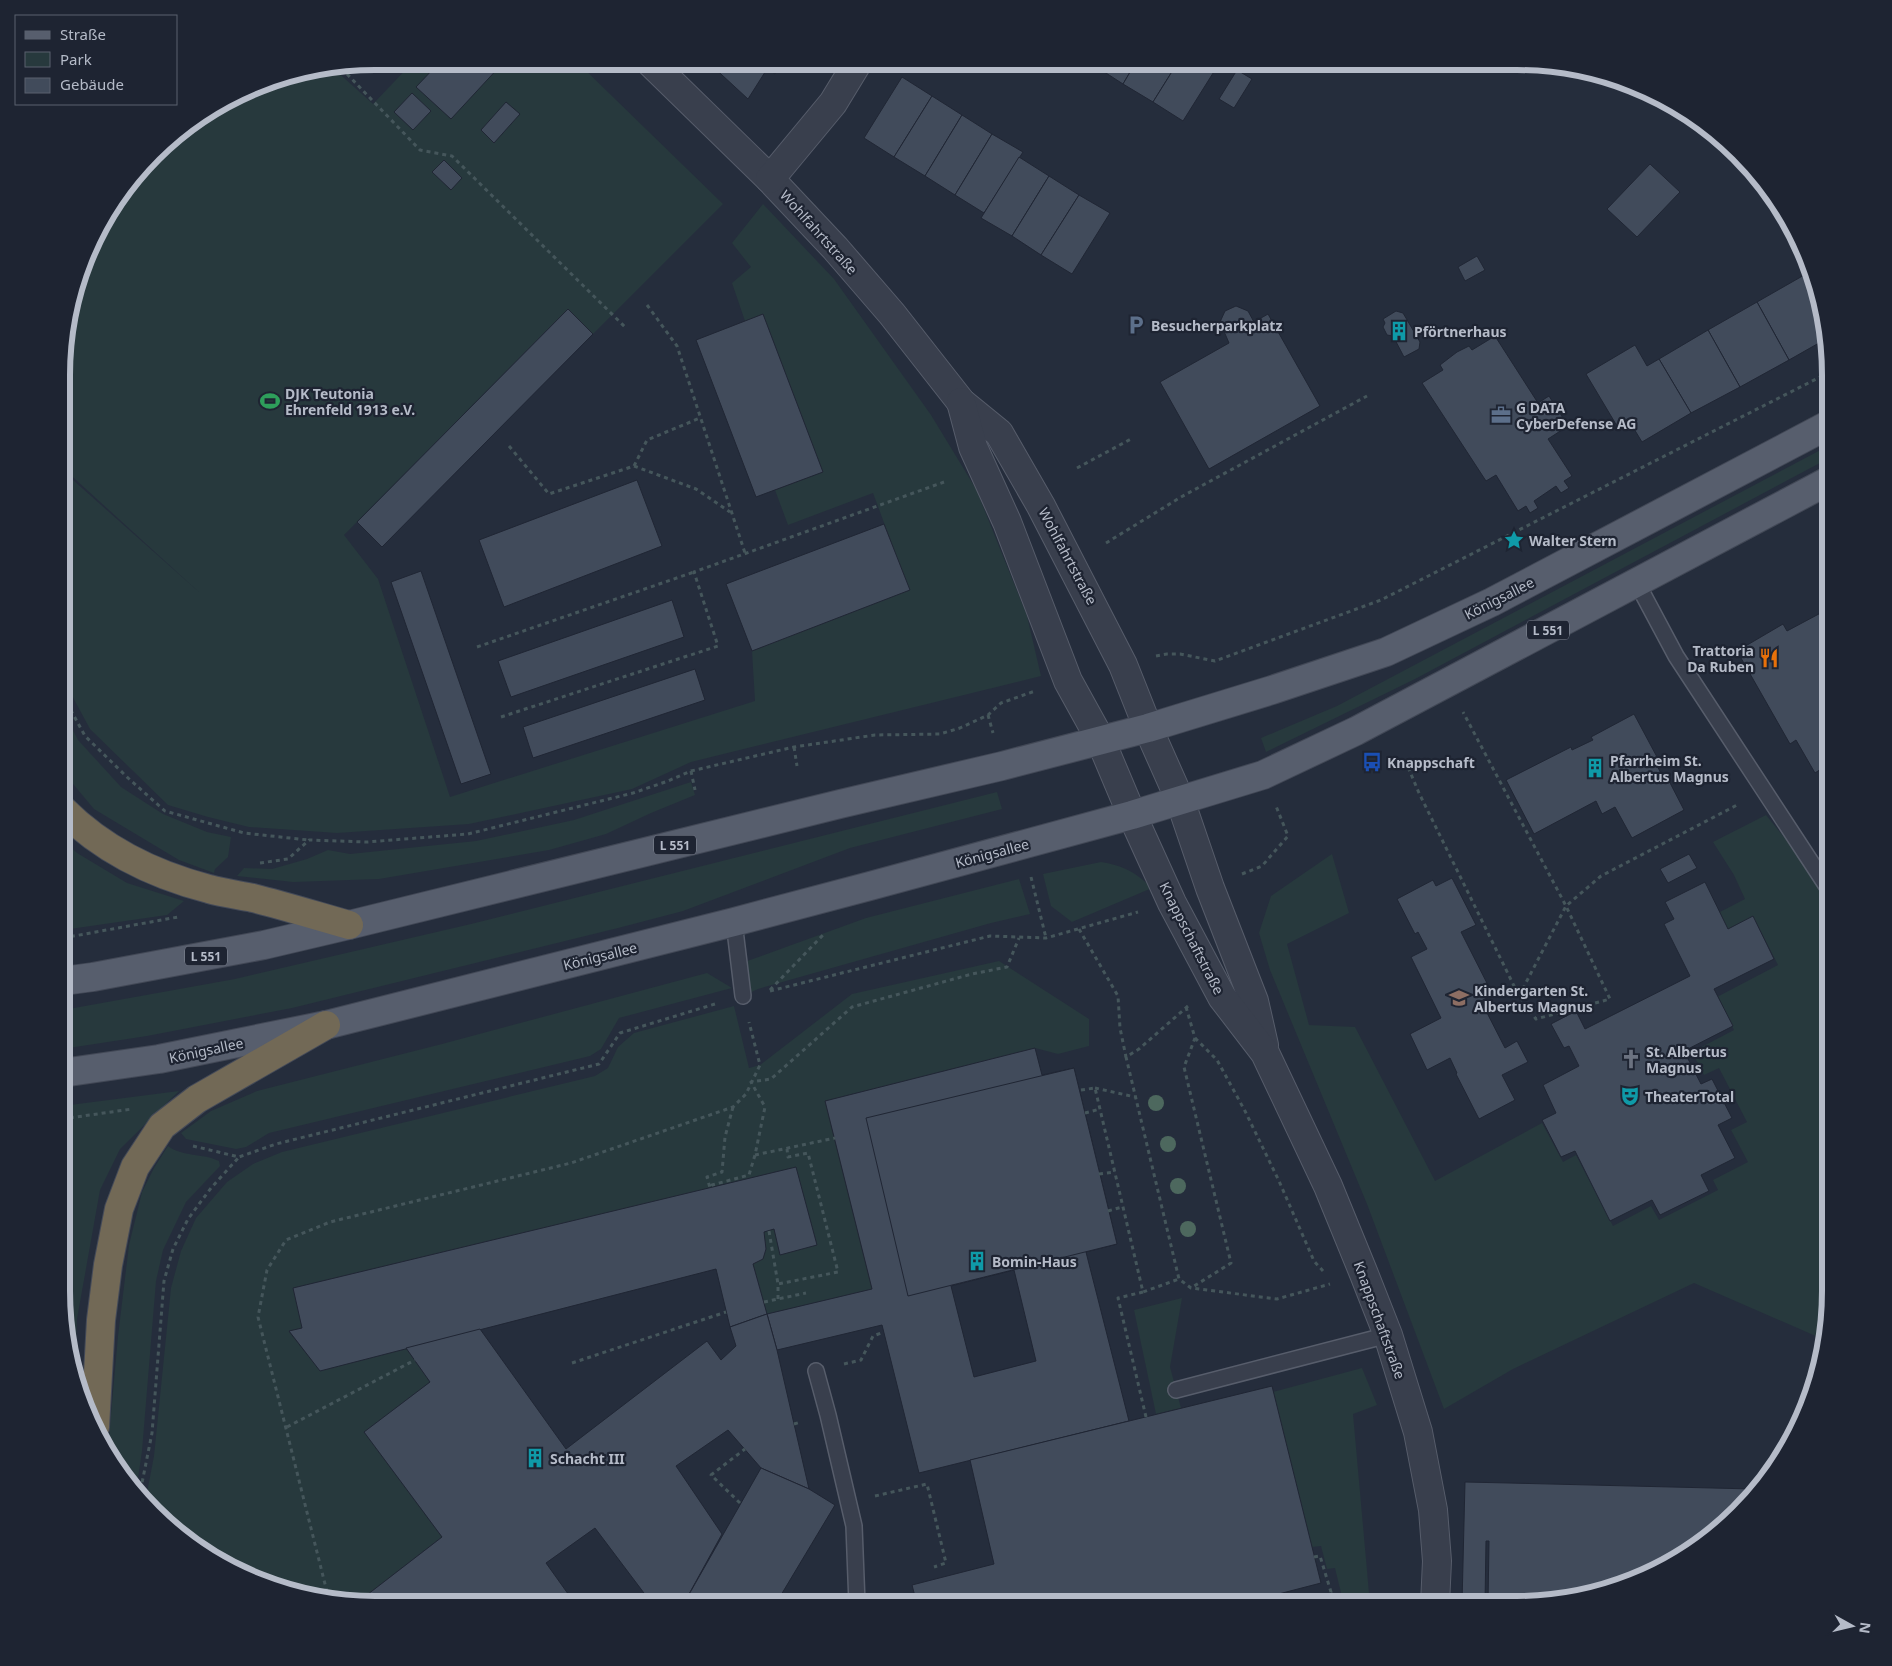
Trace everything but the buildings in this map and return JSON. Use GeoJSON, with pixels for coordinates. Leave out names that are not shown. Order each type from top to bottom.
{"type":"FeatureCollection","features":[{"type":"Feature","properties":{"kind":"highway"},"geometry":{"type":"LineString","coordinates":[[70,816],[100,840],[133,861],[171,878],[210,890],[253,898],[349,925]]}},
{"type":"Feature","properties":{"kind":"highway"},"geometry":{"type":"LineString","coordinates":[[96,1414],[100,1320],[119,1209],[135,1167],[162,1126],[196,1099],[326,1025]]}},
{"type":"Feature","properties":{"kind":"main road","name":"Königsallee"},"geometry":{"type":"LineString","coordinates":[[70,980],[254,946],[349,925],[1002,766],[1148,728],[1272,690],[1386,652],[1492,602],[1822,428]]}},
{"type":"Feature","properties":{"kind":"main road","name":"Königsallee"},"geometry":{"type":"LineString","coordinates":[[70,1072],[159,1059],[326,1025],[734,922],[1132,815],[1263,775],[1356,731],[1822,484]]}},
{"type":"Feature","properties":{"kind":"street","name":"Wohlfahrtstraße"},"geometry":{"type":"LineString","coordinates":[[658,70],[770,178],[835,248],[886,307],[961,402],[998,433],[1041,506],[1123,665],[1148,728]]}},
{"type":"Feature","properties":{"kind":"street","name":"Wohlfahrtstraße"},"geometry":{"type":"LineString","coordinates":[[770,178],[833,103],[853,70]]}},
{"type":"Feature","properties":{"kind":"street","name":"Wohlfahrtstraße"},"geometry":{"type":"LineString","coordinates":[[961,402],[973,447],[1007,522],[1068,681],[1100,740]]}},
{"type":"Feature","properties":{"kind":"street"},"geometry":{"type":"LineString","coordinates":[[1148,728],[1180,800]]}},
{"type":"Feature","properties":{"kind":"street"},"geometry":{"type":"LineString","coordinates":[[1100,740],[1132,815]]}},
{"type":"Feature","properties":{"kind":"street","name":"Knappschaftstraße"},"geometry":{"type":"LineString","coordinates":[[1180,800],[1210,888],[1254,1001],[1265,1052]]}},
{"type":"Feature","properties":{"kind":"street","name":"Knappschaftstraße"},"geometry":{"type":"LineString","coordinates":[[1132,815],[1172,903],[1222,997],[1265,1052],[1328,1186],[1388,1335],[1418,1432],[1433,1510],[1437,1561],[1435,1596]]}},
{"type":"Feature","properties":{"kind":"lane"},"geometry":{"type":"LineString","coordinates":[[1637,583],[1676,656],[1822,879]]}},
{"type":"Feature","properties":{"kind":"lane"},"geometry":{"type":"LineString","coordinates":[[734,922],[743,996]]}},
{"type":"Feature","properties":{"kind":"lane"},"geometry":{"type":"LineString","coordinates":[[1176,1390],[1388,1335]]}},
{"type":"Feature","properties":{"kind":"lane"},"geometry":{"type":"LineString","coordinates":[[816,1371],[850,1502],[854,1526],[857,1596]]}},
{"type":"Feature","properties":{"kind":"path"},"geometry":{"type":"LineString","coordinates":[[347,74],[420,150],[452,156],[625,327]]}},
{"type":"Feature","properties":{"kind":"path"},"geometry":{"type":"LineString","coordinates":[[647,305],[677,346],[745,553]]}},
{"type":"Feature","properties":{"kind":"path"},"geometry":{"type":"LineString","coordinates":[[1123,665],[1167,654],[1180,654],[1215,661],[1381,600],[1822,376]]}},
{"type":"Feature","properties":{"kind":"path"},"geometry":{"type":"LineString","coordinates":[[1106,543],[1181,497],[1367,396]]}},
{"type":"Feature","properties":{"kind":"path"},"geometry":{"type":"LineString","coordinates":[[634,466],[647,440],[700,418]]}},
{"type":"Feature","properties":{"kind":"path"},"geometry":{"type":"LineString","coordinates":[[1076,468],[1131,439]]}},
{"type":"Feature","properties":{"kind":"path"},"geometry":{"type":"LineString","coordinates":[[509,446],[549,494],[634,466],[696,488],[731,512]]}},
{"type":"Feature","properties":{"kind":"path"},"geometry":{"type":"LineString","coordinates":[[477,647],[694,572],[944,482]]}},
{"type":"Feature","properties":{"kind":"path"},"geometry":{"type":"LineString","coordinates":[[501,717],[718,646],[694,572]]}},
{"type":"Feature","properties":{"kind":"path"},"geometry":{"type":"LineString","coordinates":[[70,709],[84,736],[165,810],[244,833],[309,840],[367,842],[468,834],[633,793],[668,782],[691,772],[794,747],[875,735],[940,734],[960,728],[988,715],[1001,703],[1020,695],[1068,681]]}},
{"type":"Feature","properties":{"kind":"path"},"geometry":{"type":"LineString","coordinates":[[1405,760],[1419,793],[1519,996],[1536,1019],[1610,999],[1566,906],[1448,682]]}},
{"type":"Feature","properties":{"kind":"path"},"geometry":{"type":"LineString","coordinates":[[794,747],[797,766]]}},
{"type":"Feature","properties":{"kind":"path"},"geometry":{"type":"LineString","coordinates":[[691,772],[695,790]]}},
{"type":"Feature","properties":{"kind":"path"},"geometry":{"type":"LineString","coordinates":[[1210,888],[1262,866],[1288,836],[1263,775]]}},
{"type":"Feature","properties":{"kind":"path"},"geometry":{"type":"LineString","coordinates":[[1519,996],[1566,906],[1601,876],[1763,791]]}},
{"type":"Feature","properties":{"kind":"path"},"geometry":{"type":"LineString","coordinates":[[70,937],[184,916],[231,866],[288,859],[309,840]]}},
{"type":"Feature","properties":{"kind":"path"},"geometry":{"type":"LineString","coordinates":[[829,929],[768,992],[990,936],[1046,938],[1172,903]]}},
{"type":"Feature","properties":{"kind":"path"},"geometry":{"type":"LineString","coordinates":[[1079,929],[1118,996],[1120,1028],[1134,1097],[1179,1279],[1191,1288],[1277,1299],[1334,1283],[1314,1261],[1279,1181],[1245,1111],[1217,1060],[1195,1038],[1186,1006]]}},
{"type":"Feature","properties":{"kind":"path"},"geometry":{"type":"LineString","coordinates":[[751,1082],[771,1079],[852,1007],[972,974],[1007,967],[1019,938]]}},
{"type":"Feature","properties":{"kind":"path"},"geometry":{"type":"LineString","coordinates":[[141,1487],[152,1433],[164,1281],[170,1257],[188,1219],[211,1188],[240,1157],[276,1144],[599,1064],[620,1033],[743,996],[760,1065],[746,1094],[733,1107],[571,1163],[330,1222],[286,1240],[267,1270],[258,1317],[326,1592]]}},
{"type":"Feature","properties":{"kind":"path"},"geometry":{"type":"LineString","coordinates":[[1126,1057],[1139,1049],[1161,1028]]}},
{"type":"Feature","properties":{"kind":"path"},"geometry":{"type":"LineString","coordinates":[[1191,1288],[1231,1263],[1184,1067],[1195,1038]]}},
{"type":"Feature","properties":{"kind":"path"},"geometry":{"type":"LineString","coordinates":[[733,1107],[725,1137],[722,1172],[706,1177],[710,1188],[712,1185],[749,1175],[765,1107],[751,1082]]}},
{"type":"Feature","properties":{"kind":"path"},"geometry":{"type":"LineString","coordinates":[[1081,1090],[1095,1088],[1134,1097]]}},
{"type":"Feature","properties":{"kind":"path"},"geometry":{"type":"LineString","coordinates":[[1095,1088],[1143,1292]]}},
{"type":"Feature","properties":{"kind":"path"},"geometry":{"type":"LineString","coordinates":[[70,1118],[138,1109],[182,1143],[240,1157]]}},
{"type":"Feature","properties":{"kind":"path"},"geometry":{"type":"LineString","coordinates":[[1085,1113],[1100,1109]]}},
{"type":"Feature","properties":{"kind":"path"},"geometry":{"type":"LineString","coordinates":[[755,1155],[834,1138]]}},
{"type":"Feature","properties":{"kind":"path"},"geometry":{"type":"LineString","coordinates":[[778,1284],[838,1272],[808,1153],[788,1157],[787,1149]]}},
{"type":"Feature","properties":{"kind":"path"},"geometry":{"type":"LineString","coordinates":[[1099,1174],[1115,1172]]}},
{"type":"Feature","properties":{"kind":"path"},"geometry":{"type":"LineString","coordinates":[[1108,1211],[1122,1207]]}},
{"type":"Feature","properties":{"kind":"path"},"geometry":{"type":"LineString","coordinates":[[768,1231],[778,1284],[778,1299]]}},
{"type":"Feature","properties":{"kind":"path"},"geometry":{"type":"LineString","coordinates":[[1146,1417],[1118,1298],[1143,1292],[1179,1279]]}},
{"type":"Feature","properties":{"kind":"path"},"geometry":{"type":"LineString","coordinates":[[764,1302],[806,1293]]}},
{"type":"Feature","properties":{"kind":"path"},"geometry":{"type":"LineString","coordinates":[[572,1363],[726,1312]]}},
{"type":"Feature","properties":{"kind":"path"},"geometry":{"type":"LineString","coordinates":[[816,1371],[861,1360],[873,1336],[884,1332]]}},
{"type":"Feature","properties":{"kind":"path"},"geometry":{"type":"LineString","coordinates":[[287,1428],[415,1360]]}},
{"type":"Feature","properties":{"kind":"path"},"geometry":{"type":"LineString","coordinates":[[740,1503],[711,1475],[745,1449]]}},
{"type":"Feature","properties":{"kind":"path"},"geometry":{"type":"LineString","coordinates":[[850,1502],[927,1484],[946,1563],[934,1566]]}},
{"type":"Feature","properties":{"kind":"path"},"geometry":{"type":"LineString","coordinates":[[1314,1557],[1320,1556],[1331,1592],[1328,1596]]}},
{"type":"Feature","properties":{"kind":"green space"},"geometry":{"type":"Polygon","coordinates":[[[405,70],[585,70],[723,204],[593,334],[568,309],[344,535],[378,579],[450,797],[755,701],[752,651],[909,590],[873,493],[788,525],[775,490],[823,472],[763,314],[745,321],[732,283],[751,267],[732,243],[763,204],[834,279],[931,415],[976,489],[1027,616],[1041,676],[691,762],[632,789],[469,824],[337,833],[249,827],[168,805],[90,729],[70,692],[70,477],[200,593],[70,474],[71,355],[80,296],[101,240],[133,189],[159,159],[206,121],[258,93],[296,80],[335,73],[338,73],[373,104],[405,70]]]}},
{"type":"Feature","properties":{"kind":"green space"},"geometry":{"type":"Polygon","coordinates":[[[1822,449],[1822,462],[1415,679],[1266,752],[1261,738],[1337,706],[1822,449]]]}},
{"type":"Feature","properties":{"kind":"green space"},"geometry":{"type":"Polygon","coordinates":[[[70,725],[78,740],[121,787],[163,814],[207,832],[231,837],[228,857],[215,869],[214,873],[179,860],[94,809],[70,780],[70,725]]]}},
{"type":"Feature","properties":{"kind":"green space"},"geometry":{"type":"Polygon","coordinates":[[[691,782],[695,795],[606,834],[549,850],[379,879],[293,882],[237,876],[244,868],[272,869],[307,859],[328,850],[350,854],[476,841],[574,820],[691,782]]]}},
{"type":"Feature","properties":{"kind":"green space"},"geometry":{"type":"Polygon","coordinates":[[[997,792],[1002,809],[850,848],[683,911],[622,927],[292,1008],[147,1036],[70,1048],[70,1009],[235,979],[471,924],[997,792]]]}},
{"type":"Feature","properties":{"kind":"green space"},"geometry":{"type":"Polygon","coordinates":[[[1766,815],[1788,842],[1822,893],[1822,1291],[1818,1337],[1694,1283],[1513,1369],[1444,1409],[1367,1204],[1270,970],[1259,933],[1271,896],[1332,854],[1349,913],[1287,944],[1309,1025],[1355,1027],[1435,1181],[1542,1123],[1563,1162],[1576,1155],[1613,1226],[1651,1206],[1659,1220],[1718,1190],[1713,1180],[1748,1162],[1731,1130],[1747,1122],[1719,1068],[1704,1075],[1692,1052],[1734,1030],[1717,997],[1778,965],[1756,922],[1730,935],[1718,913],[1745,899],[1734,875],[1713,842],[1766,815]]]}},
{"type":"Feature","properties":{"kind":"green space"},"geometry":{"type":"Polygon","coordinates":[[[70,846],[77,853],[127,883],[184,901],[167,915],[70,929],[70,846]]]}},
{"type":"Feature","properties":{"kind":"green space"},"geometry":{"type":"Polygon","coordinates":[[[1101,862],[1129,870],[1152,888],[1072,922],[1051,906],[1043,874],[1101,862]]]}},
{"type":"Feature","properties":{"kind":"green space"},"geometry":{"type":"Polygon","coordinates":[[[1019,879],[1030,914],[991,923],[758,989],[743,996],[739,964],[866,918],[1019,879]]]}},
{"type":"Feature","properties":{"kind":"green space"},"geometry":{"type":"Polygon","coordinates":[[[999,961],[1089,1019],[1089,1046],[1058,1054],[1035,1048],[825,1101],[872,1289],[767,1314],[753,1264],[766,1249],[764,1232],[774,1229],[780,1255],[817,1244],[796,1168],[293,1288],[302,1328],[289,1332],[320,1370],[406,1348],[430,1382],[365,1432],[442,1537],[366,1596],[335,1593],[296,1586],[240,1565],[189,1533],[159,1507],[147,1493],[154,1456],[171,1288],[181,1251],[196,1218],[227,1182],[253,1164],[282,1152],[595,1076],[608,1068],[618,1047],[634,1033],[734,1006],[749,1068],[760,1065],[852,994],[999,961]]]}},
{"type":"Feature","properties":{"kind":"green space"},"geometry":{"type":"Polygon","coordinates":[[[707,973],[732,988],[619,1018],[601,1049],[590,1056],[269,1133],[246,1147],[236,1149],[186,1139],[181,1133],[211,1111],[257,1091],[707,973]]]}},
{"type":"Feature","properties":{"kind":"green space"},"geometry":{"type":"Polygon","coordinates":[[[179,1091],[120,1149],[100,1190],[77,1319],[76,1349],[70,1291],[70,1105],[179,1091]]]}},
{"type":"Feature","properties":{"kind":"green space"},"geometry":{"type":"Polygon","coordinates":[[[168,1146],[180,1152],[219,1161],[220,1166],[186,1202],[163,1250],[156,1281],[142,1451],[137,1482],[109,1439],[118,1336],[129,1245],[142,1192],[168,1146]]]}},
{"type":"Feature","properties":{"kind":"green space"},"geometry":{"type":"Polygon","coordinates":[[[1182,1298],[1170,1367],[1181,1408],[1156,1414],[1134,1310],[1182,1298]]]}},
{"type":"Feature","properties":{"kind":"green space"},"geometry":{"type":"Polygon","coordinates":[[[1362,1368],[1377,1405],[1353,1414],[1369,1596],[1342,1596],[1335,1568],[1327,1569],[1321,1546],[1312,1547],[1273,1392],[1362,1368]]]}},
{"type":"Feature","properties":{"kind":"place","name":"Besucherparkplatz"},"geometry":{"type":"Point","coordinates":[1136,325]}},
{"type":"Feature","properties":{"kind":"place","name":"Pförtnerhaus"},"geometry":{"type":"Point","coordinates":[1399,331]}},
{"type":"Feature","properties":{"kind":"place","name":"DJK Teutonia Ehrenfeld 1913 e.V."},"geometry":{"type":"Point","coordinates":[270,401]}},
{"type":"Feature","properties":{"kind":"place","name":"G DATA CyberDefense AG"},"geometry":{"type":"Point","coordinates":[1501,415]}},
{"type":"Feature","properties":{"kind":"place","name":"Walter Stern"},"geometry":{"type":"Point","coordinates":[1514,540]}},
{"type":"Feature","properties":{"kind":"place","name":"Trattoria Da Ruben"},"geometry":{"type":"Point","coordinates":[1769,658]}},
{"type":"Feature","properties":{"kind":"place","name":"Knappschaft"},"geometry":{"type":"Point","coordinates":[1372,762]}},
{"type":"Feature","properties":{"kind":"place","name":"Pfarrheim St. Albertus Magnus"},"geometry":{"type":"Point","coordinates":[1595,768]}},
{"type":"Feature","properties":{"kind":"place","name":"Kindergarten St. Albertus Magnus"},"geometry":{"type":"Point","coordinates":[1459,998]}},
{"type":"Feature","properties":{"kind":"place","name":"St. Albertus Magnus"},"geometry":{"type":"Point","coordinates":[1631,1059]}},
{"type":"Feature","properties":{"kind":"place","name":"TheaterTotal"},"geometry":{"type":"Point","coordinates":[1630,1096]}},
{"type":"Feature","properties":{"kind":"place","name":"Bomin-Haus"},"geometry":{"type":"Point","coordinates":[977,1261]}},
{"type":"Feature","properties":{"kind":"place","name":"Schacht III"},"geometry":{"type":"Point","coordinates":[535,1458]}}]}
